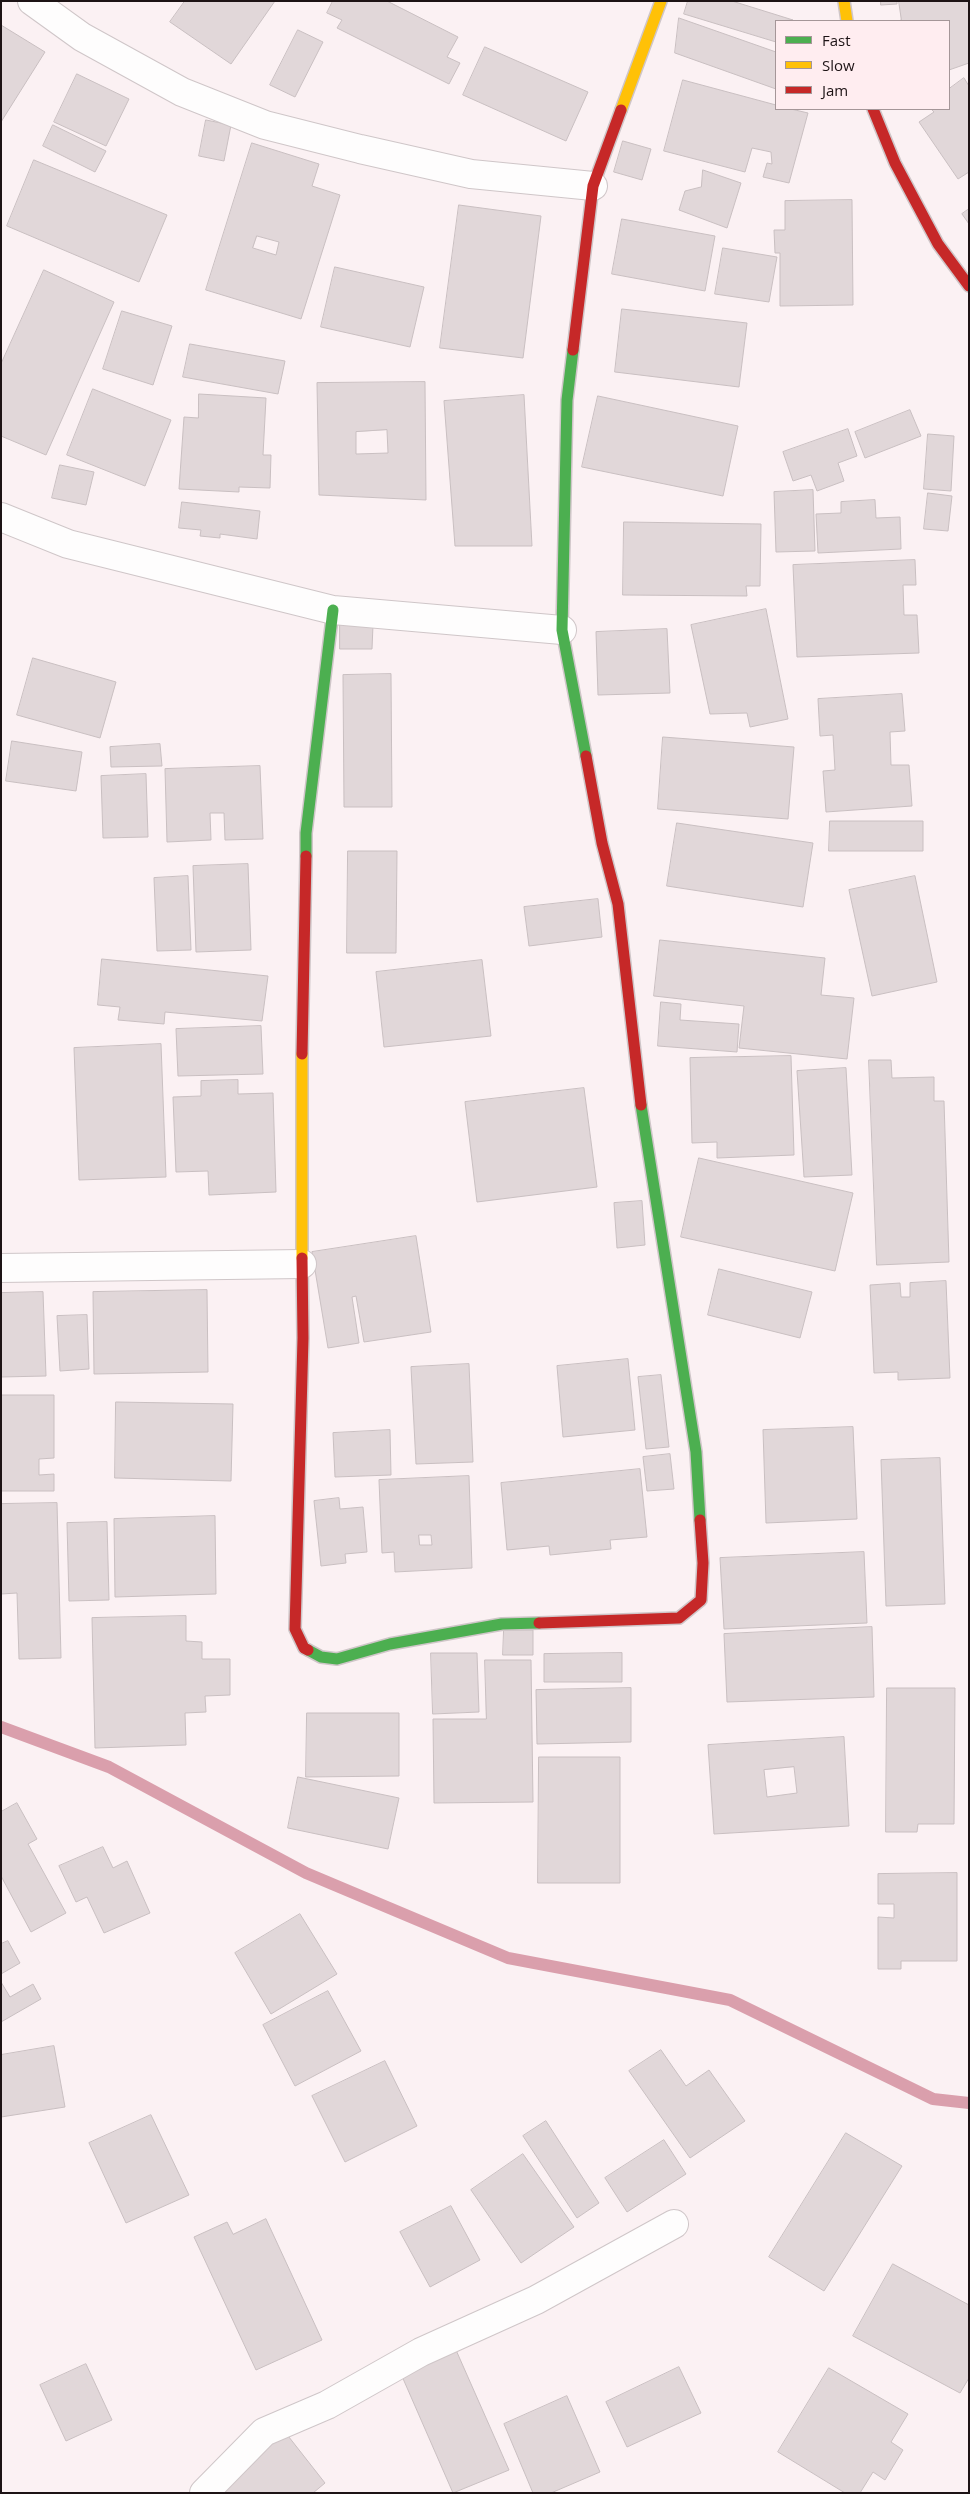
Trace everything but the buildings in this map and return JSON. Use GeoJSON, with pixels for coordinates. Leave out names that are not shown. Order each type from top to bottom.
{"type":"FeatureCollection","features":[{"type":"Feature","properties":{"kind":"street"},"geometry":{"type":"LineString","coordinates":[[32,1],[82,37],[182,92],[265,125],[360,150],[471,174],[594,186]]}},
{"type":"Feature","properties":{"kind":"street"},"geometry":{"type":"LineString","coordinates":[[333,610],[306,833],[300,1128],[303,1338],[295,1629],[304,1648],[321,1657],[337,1659],[390,1644],[502,1624],[679,1618],[701,1600],[703,1563],[696,1452],[644,1129],[618,904],[602,843],[562,630],[567,400],[594,186],[661,1]]}},
{"type":"Feature","properties":{"kind":"street"},"geometry":{"type":"LineString","coordinates":[[844,1],[848,20]]}},
{"type":"Feature","properties":{"kind":"street"},"geometry":{"type":"LineString","coordinates":[[873,110],[895,163],[938,244],[969,286]]}},
{"type":"Feature","properties":{"kind":"street"},"geometry":{"type":"LineString","coordinates":[[1,517],[68,544],[333,610],[562,630]]}},
{"type":"Feature","properties":{"kind":"street"},"geometry":{"type":"LineString","coordinates":[[1,1268],[302,1264]]}},
{"type":"Feature","properties":{"kind":"street"},"geometry":{"type":"LineString","coordinates":[[204,2493],[264,2432],[327,2405],[421,2352],[536,2300],[674,2224]]}},
{"type":"Feature","properties":{"kind":"waterway"},"geometry":{"type":"LineString","coordinates":[[1,1727],[109,1767],[306,1873],[508,1958],[730,2000],[933,2099],[969,2103]]}},
{"type":"Feature","properties":{"kind":"traffic: fast"},"geometry":{"type":"LineString","coordinates":[[573,350],[567,400],[562,630],[586,756]]}},
{"type":"Feature","properties":{"kind":"traffic: fast"},"geometry":{"type":"LineString","coordinates":[[306,856],[306,833],[333,610]]}},
{"type":"Feature","properties":{"kind":"traffic: fast"},"geometry":{"type":"LineString","coordinates":[[641,1105],[696,1452],[700,1520]]}},
{"type":"Feature","properties":{"kind":"traffic: fast"},"geometry":{"type":"LineString","coordinates":[[308,1650],[321,1657],[337,1659],[390,1644],[502,1624],[539,1623]]}},
{"type":"Feature","properties":{"kind":"traffic: slow"},"geometry":{"type":"LineString","coordinates":[[621,110],[661,1]]}},
{"type":"Feature","properties":{"kind":"traffic: slow"},"geometry":{"type":"LineString","coordinates":[[844,1],[847,20]]}},
{"type":"Feature","properties":{"kind":"traffic: slow"},"geometry":{"type":"LineString","coordinates":[[302,1054],[302,1258]]}},
{"type":"Feature","properties":{"kind":"traffic: jam"},"geometry":{"type":"LineString","coordinates":[[573,350],[593,186],[621,110]]}},
{"type":"Feature","properties":{"kind":"traffic: jam"},"geometry":{"type":"LineString","coordinates":[[873,110],[895,163],[938,244],[969,286]]}},
{"type":"Feature","properties":{"kind":"traffic: jam"},"geometry":{"type":"LineString","coordinates":[[586,756],[602,843],[618,904],[641,1105]]}},
{"type":"Feature","properties":{"kind":"traffic: jam"},"geometry":{"type":"LineString","coordinates":[[302,1054],[306,856]]}},
{"type":"Feature","properties":{"kind":"traffic: jam"},"geometry":{"type":"LineString","coordinates":[[302,1258],[303,1338],[295,1629],[304,1648],[308,1650]]}},
{"type":"Feature","properties":{"kind":"traffic: jam"},"geometry":{"type":"LineString","coordinates":[[539,1623],[679,1618],[701,1600],[703,1563],[700,1520]]}}]}
